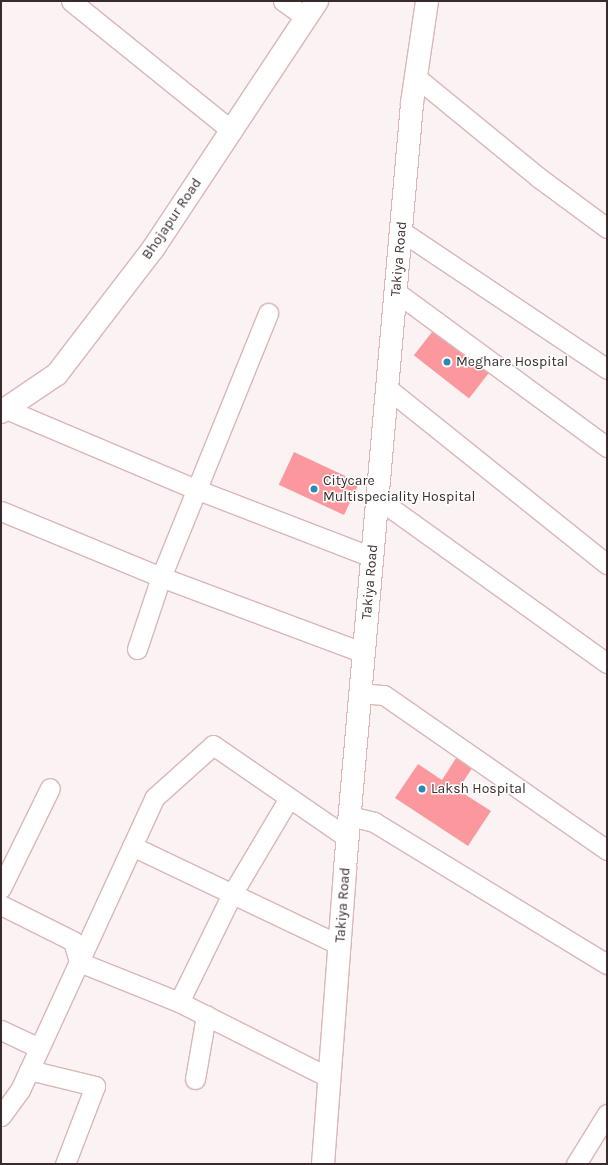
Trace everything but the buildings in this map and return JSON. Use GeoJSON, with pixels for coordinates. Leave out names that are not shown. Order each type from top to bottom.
{"type":"FeatureCollection","features":[{"type":"Feature","properties":{"kind":"main road","name":"Takiya Road"},"geometry":{"type":"LineString","coordinates":[[323,1164],[348,838],[387,388],[416,77],[427,1]]}},
{"type":"Feature","properties":{"kind":"main road","name":"Bhojapur Road"},"geometry":{"type":"LineString","coordinates":[[3,411],[57,374],[153,249],[312,10]]}},
{"type":"Feature","properties":{"kind":"street"},"geometry":{"type":"LineString","coordinates":[[71,1],[232,131]]}},
{"type":"Feature","properties":{"kind":"street"},"geometry":{"type":"LineString","coordinates":[[283,1],[312,10]]}},
{"type":"Feature","properties":{"kind":"street"},"geometry":{"type":"LineString","coordinates":[[416,77],[538,177],[607,228]]}},
{"type":"Feature","properties":{"kind":"street"},"geometry":{"type":"LineString","coordinates":[[401,232],[607,369]]}},
{"type":"Feature","properties":{"kind":"street"},"geometry":{"type":"LineString","coordinates":[[396,292],[607,447]]}},
{"type":"Feature","properties":{"kind":"street"},"geometry":{"type":"LineString","coordinates":[[137,649],[162,576],[198,490],[268,313]]}},
{"type":"Feature","properties":{"kind":"street"},"geometry":{"type":"LineString","coordinates":[[387,388],[607,564]]}},
{"type":"Feature","properties":{"kind":"street"},"geometry":{"type":"LineString","coordinates":[[3,411],[198,490],[372,557]]}},
{"type":"Feature","properties":{"kind":"street"},"geometry":{"type":"LineString","coordinates":[[378,498],[607,662]]}},
{"type":"Feature","properties":{"kind":"street"},"geometry":{"type":"LineString","coordinates":[[1,511],[162,576],[364,653]]}},
{"type":"Feature","properties":{"kind":"street"},"geometry":{"type":"LineString","coordinates":[[360,693],[384,695],[607,850]]}},
{"type":"Feature","properties":{"kind":"street"},"geometry":{"type":"LineString","coordinates":[[1,1116],[20,1090],[154,798],[212,745],[348,838]]}},
{"type":"Feature","properties":{"kind":"street"},"geometry":{"type":"LineString","coordinates":[[1,888],[50,788]]}},
{"type":"Feature","properties":{"kind":"street"},"geometry":{"type":"LineString","coordinates":[[179,1002],[232,894],[290,798]]}},
{"type":"Feature","properties":{"kind":"street"},"geometry":{"type":"LineString","coordinates":[[350,816],[374,822],[607,964]]}},
{"type":"Feature","properties":{"kind":"street"},"geometry":{"type":"LineString","coordinates":[[132,846],[340,945]]}},
{"type":"Feature","properties":{"kind":"street"},"geometry":{"type":"LineString","coordinates":[[1,905],[73,941],[79,962]]}},
{"type":"Feature","properties":{"kind":"street"},"geometry":{"type":"LineString","coordinates":[[79,962],[179,1002],[330,1078]]}},
{"type":"Feature","properties":{"kind":"street"},"geometry":{"type":"LineString","coordinates":[[196,1079],[206,1016]]}},
{"type":"Feature","properties":{"kind":"street"},"geometry":{"type":"LineString","coordinates":[[1,1030],[39,1048]]}},
{"type":"Feature","properties":{"kind":"street"},"geometry":{"type":"LineString","coordinates":[[29,1070],[95,1086],[65,1164]]}},
{"type":"Feature","properties":{"kind":"street"},"geometry":{"type":"LineString","coordinates":[[576,1164],[602,1134],[607,1114]]}},
{"type":"Feature","properties":{"kind":"place","name":"Meghare Hospital"},"geometry":{"type":"Point","coordinates":[447,362]}},
{"type":"Feature","properties":{"kind":"place","name":"Citycare Multispeciality Hospital"},"geometry":{"type":"Point","coordinates":[314,489]}},
{"type":"Feature","properties":{"kind":"place","name":"Laksh Hospital"},"geometry":{"type":"Point","coordinates":[422,789]}}]}
